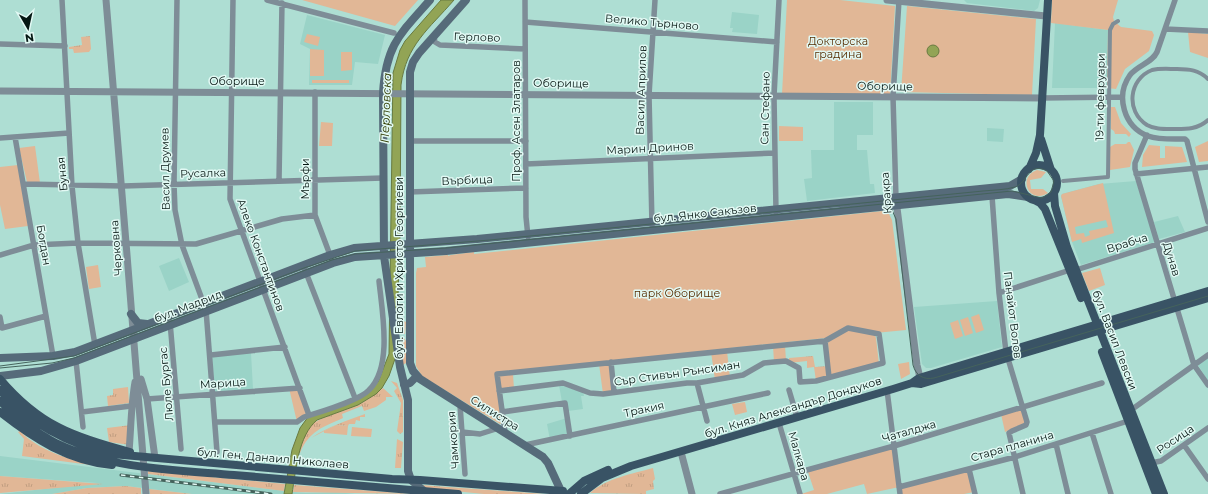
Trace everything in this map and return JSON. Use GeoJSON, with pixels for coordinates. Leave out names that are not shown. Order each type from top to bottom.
{"type":"FeatureCollection","features":[{"type":"Feature","properties":{"kind":"main road","name":"бул. Евлоги и Христо Георгиеви"},"geometry":{"type":"LineString","coordinates":[[411,480],[408,471],[410,411],[396,339],[384,256],[383,178],[387,93],[384,76],[391,49],[398,36],[430,0]]}},
{"type":"Feature","properties":{"kind":"main road","name":"бул. Евлоги и Христо Георгиеви"},"geometry":{"type":"LineString","coordinates":[[417,376],[410,364],[409,340],[409,141],[406,93],[413,62],[466,0]]}},
{"type":"Feature","properties":{"kind":"main road"},"geometry":{"type":"LineString","coordinates":[[1040,135],[1044,152],[1057,181],[1054,193],[1048,199],[1036,201],[1028,197],[1022,188],[1022,179],[1029,169],[1036,153],[1040,135],[1048,0]]}},
{"type":"Feature","properties":{"kind":"main road"},"geometry":{"type":"LineString","coordinates":[[1029,169],[1040,166],[1051,170]]}},
{"type":"Feature","properties":{"kind":"main road","name":"бул. Янко Сакъзов"},"geometry":{"type":"LineString","coordinates":[[384,256],[528,238],[896,201],[1010,186],[1022,179]]}},
{"type":"Feature","properties":{"kind":"main road","name":"бул. Васил Левски"},"geometry":{"type":"LineString","coordinates":[[1054,193],[1060,226],[1073,270]]}},
{"type":"Feature","properties":{"kind":"main road","name":"бул. Янко Сакъзов"},"geometry":{"type":"LineString","coordinates":[[896,201],[1018,194],[1028,197]]}},
{"type":"Feature","properties":{"kind":"main road","name":"бул. Васил Левски"},"geometry":{"type":"LineString","coordinates":[[1036,201],[1045,209],[1073,270],[1156,494]]}},
{"type":"Feature","properties":{"kind":"main road","name":"бул. Янко Сакъзов"},"geometry":{"type":"LineString","coordinates":[[384,246],[528,238]]}},
{"type":"Feature","properties":{"kind":"main road","name":"бул. Мадрид"},"geometry":{"type":"LineString","coordinates":[[0,358],[53,356],[76,352],[133,334],[331,259],[354,248],[384,246]]}},
{"type":"Feature","properties":{"kind":"main road","name":"бул. Мадрид"},"geometry":{"type":"LineString","coordinates":[[331,259],[384,256]]}},
{"type":"Feature","properties":{"kind":"main road","name":"бул. Княз Александър Дондуков"},"geometry":{"type":"LineString","coordinates":[[1175,305],[1208,291]]}},
{"type":"Feature","properties":{"kind":"main road","name":"бул. Княз Александър Дондуков"},"geometry":{"type":"LineString","coordinates":[[631,466],[713,443],[887,390],[912,384],[1095,328],[1175,305],[1208,298]]}},
{"type":"Feature","properties":{"kind":"main road"},"geometry":{"type":"LineString","coordinates":[[131,314],[138,323],[148,324]]}},
{"type":"Feature","properties":{"kind":"main road","name":"бул. Мадрид"},"geometry":{"type":"LineString","coordinates":[[0,377],[41,371],[76,361],[133,334],[148,324],[170,320]]}},
{"type":"Feature","properties":{"kind":"main road","name":"бул. Васил Левски"},"geometry":{"type":"LineString","coordinates":[[1095,328],[1131,410],[1164,494]]}},
{"type":"Feature","properties":{"kind":"main road"},"geometry":{"type":"LineString","coordinates":[[396,339],[402,336],[409,340]]}},
{"type":"Feature","properties":{"kind":"main road"},"geometry":{"type":"LineString","coordinates":[[404,385],[410,383],[417,376]]}},
{"type":"Feature","properties":{"kind":"main road","name":"Силистра"},"geometry":{"type":"LineString","coordinates":[[417,376],[543,457],[564,492]]}},
{"type":"Feature","properties":{"kind":"main road"},"geometry":{"type":"LineString","coordinates":[[0,377],[22,404],[53,425],[73,435],[156,459]]}},
{"type":"Feature","properties":{"kind":"main road","name":"бул. Ген. Данаил Николаев"},"geometry":{"type":"LineString","coordinates":[[0,390],[30,418],[68,440],[112,454],[156,459],[411,480],[543,489],[564,492]]}},
{"type":"Feature","properties":{"kind":"main road","name":"бул. Ген. Данаил Николаев"},"geometry":{"type":"LineString","coordinates":[[0,401],[37,432],[56,443],[91,456],[157,468],[458,494]]}},
{"type":"Feature","properties":{"kind":"main road"},"geometry":{"type":"LineString","coordinates":[[0,412],[25,432],[67,454],[106,465],[157,468]]}},
{"type":"Feature","properties":{"kind":"main road"},"geometry":{"type":"LineString","coordinates":[[564,492],[594,475],[605,471],[631,466]]}},
{"type":"Feature","properties":{"kind":"main road"},"geometry":{"type":"LineString","coordinates":[[581,494],[602,478],[631,466]]}},
{"type":"Feature","properties":{"kind":"main road"},"geometry":{"type":"LineString","coordinates":[[543,489],[551,485],[554,475]]}},
{"type":"Feature","properties":{"kind":"main road"},"geometry":{"type":"LineString","coordinates":[[411,480],[424,491]]}},
{"type":"Feature","properties":{"kind":"street","name":"Буная"},"geometry":{"type":"LineString","coordinates":[[62,0],[72,186],[78,243],[95,346]]}},
{"type":"Feature","properties":{"kind":"street","name":"Черковна"},"geometry":{"type":"LineString","coordinates":[[106,0],[123,186],[131,314],[137,368],[146,494]]}},
{"type":"Feature","properties":{"kind":"street","name":"Васил Друмев"},"geometry":{"type":"LineString","coordinates":[[177,0],[174,92],[175,210],[182,245],[205,306],[211,354],[217,452]]}},
{"type":"Feature","properties":{"kind":"street","name":"Алеко Константинов"},"geometry":{"type":"LineString","coordinates":[[233,0],[229,182],[230,198],[240,231],[285,347],[309,415]]}},
{"type":"Feature","properties":{"kind":"street"},"geometry":{"type":"LineString","coordinates":[[267,0],[394,33]]}},
{"type":"Feature","properties":{"kind":"street","name":"Проф. Асен Златаров"},"geometry":{"type":"LineString","coordinates":[[525,0],[526,188],[528,238]]}},
{"type":"Feature","properties":{"kind":"street","name":"Васил Априлов"},"geometry":{"type":"LineString","coordinates":[[652,225],[649,95],[655,0]]}},
{"type":"Feature","properties":{"kind":"street","name":"Сан Стефано"},"geometry":{"type":"LineString","coordinates":[[776,213],[774,96],[779,0]]}},
{"type":"Feature","properties":{"kind":"street"},"geometry":{"type":"LineString","coordinates":[[887,0],[958,4],[1046,16]]}},
{"type":"Feature","properties":{"kind":"street"},"geometry":{"type":"LineString","coordinates":[[1174,0],[1155,56],[1133,72],[1125,85],[1122,97],[1124,109],[1129,120],[1138,131],[1147,136],[1158,138],[1185,139],[1195,168],[1208,222]]}},
{"type":"Feature","properties":{"kind":"street","name":"Кракра"},"geometry":{"type":"LineString","coordinates":[[899,1],[893,97],[896,201],[920,381]]}},
{"type":"Feature","properties":{"kind":"street"},"geometry":{"type":"LineString","coordinates":[[279,181],[282,3]]}},
{"type":"Feature","properties":{"kind":"street","name":"19-ти февруари"},"geometry":{"type":"LineString","coordinates":[[1063,181],[1108,176],[1110,30],[1113,24],[1118,21]]}},
{"type":"Feature","properties":{"kind":"street","name":"Велико Търново"},"geometry":{"type":"LineString","coordinates":[[525,22],[777,42]]}},
{"type":"Feature","properties":{"kind":"street"},"geometry":{"type":"LineString","coordinates":[[1165,29],[1208,31]]}},
{"type":"Feature","properties":{"kind":"street","name":"Герлово"},"geometry":{"type":"LineString","coordinates":[[434,37],[435,42],[440,46],[525,48]]}},
{"type":"Feature","properties":{"kind":"street"},"geometry":{"type":"LineString","coordinates":[[0,44],[65,46]]}},
{"type":"Feature","properties":{"kind":"street"},"geometry":{"type":"LineString","coordinates":[[1208,79],[1198,72],[1191,70],[1155,69],[1139,80],[1135,86],[1132,98],[1133,106],[1138,116],[1146,124],[1154,128],[1190,129],[1201,126],[1208,120]]}},
{"type":"Feature","properties":{"kind":"street","name":"Оборище"},"geometry":{"type":"LineString","coordinates":[[0,90],[1042,98],[1122,97]]}},
{"type":"Feature","properties":{"kind":"street","name":"Мърфи"},"geometry":{"type":"LineString","coordinates":[[315,92],[315,214],[331,259]]}},
{"type":"Feature","properties":{"kind":"street"},"geometry":{"type":"LineString","coordinates":[[0,138],[69,133]]}},
{"type":"Feature","properties":{"kind":"street","name":"Дунав"},"geometry":{"type":"LineString","coordinates":[[1147,136],[1135,163],[1136,174],[1194,365],[1208,385]]}},
{"type":"Feature","properties":{"kind":"street","name":"Богдан"},"geometry":{"type":"LineString","coordinates":[[15,137],[53,356]]}},
{"type":"Feature","properties":{"kind":"street"},"geometry":{"type":"LineString","coordinates":[[409,141],[526,141]]}},
{"type":"Feature","properties":{"kind":"street","name":"Марин Дринов"},"geometry":{"type":"LineString","coordinates":[[526,164],[775,153]]}},
{"type":"Feature","properties":{"kind":"street"},"geometry":{"type":"LineString","coordinates":[[1136,174],[1208,167]]}},
{"type":"Feature","properties":{"kind":"street","name":"Русалка"},"geometry":{"type":"LineString","coordinates":[[24,184],[123,186],[383,178]]}},
{"type":"Feature","properties":{"kind":"street","name":"Върбица"},"geometry":{"type":"LineString","coordinates":[[409,192],[526,188]]}},
{"type":"Feature","properties":{"kind":"street","name":"Панайот Волов"},"geometry":{"type":"LineString","coordinates":[[992,196],[999,293],[1007,355],[1026,425],[1009,433],[1023,494]]}},
{"type":"Feature","properties":{"kind":"street"},"geometry":{"type":"LineString","coordinates":[[0,255],[34,245],[78,243],[196,244],[282,219],[315,214]]}},
{"type":"Feature","properties":{"kind":"street","name":"Врабча"},"geometry":{"type":"LineString","coordinates":[[999,293],[1208,228]]}},
{"type":"Feature","properties":{"kind":"street"},"geometry":{"type":"LineString","coordinates":[[304,269],[355,398]]}},
{"type":"Feature","properties":{"kind":"street","name":"бул. Евлоги и Христо Георгиеви"},"geometry":{"type":"LineString","coordinates":[[216,422],[297,422],[309,415],[355,398],[368,391],[378,379],[382,366],[383,321],[379,281]]}},
{"type":"Feature","properties":{"kind":"street"},"geometry":{"type":"LineString","coordinates":[[0,317],[2,328],[46,316]]}},
{"type":"Feature","properties":{"kind":"street","name":"Люле Бургас"},"geometry":{"type":"LineString","coordinates":[[170,320],[178,396],[181,449]]}},
{"type":"Feature","properties":{"kind":"street","name":"Сър Стивън Рънсиман"},"geometry":{"type":"LineString","coordinates":[[499,391],[563,383],[590,393],[614,392],[687,382],[697,383],[743,375],[764,363],[786,361],[799,368],[800,382],[829,377],[883,363],[879,334],[848,328],[825,341]]}},
{"type":"Feature","properties":{"kind":"street"},"geometry":{"type":"LineString","coordinates":[[462,432],[480,434],[502,430],[502,412],[497,374],[825,341],[829,377]]}},
{"type":"Feature","properties":{"kind":"street"},"geometry":{"type":"LineString","coordinates":[[211,354],[285,347]]}},
{"type":"Feature","properties":{"kind":"street"},"geometry":{"type":"LineString","coordinates":[[1131,410],[1208,355]]}},
{"type":"Feature","properties":{"kind":"street"},"geometry":{"type":"LineString","coordinates":[[76,361],[83,427]]}},
{"type":"Feature","properties":{"kind":"street"},"geometry":{"type":"LineString","coordinates":[[611,362],[614,392]]}},
{"type":"Feature","properties":{"kind":"street"},"geometry":{"type":"LineString","coordinates":[[137,368],[147,399],[156,459]]}},
{"type":"Feature","properties":{"kind":"street"},"geometry":{"type":"LineString","coordinates":[[129,452],[131,406],[137,368]]}},
{"type":"Feature","properties":{"kind":"street"},"geometry":{"type":"LineString","coordinates":[[697,383],[707,421]]}},
{"type":"Feature","properties":{"kind":"street","name":"Чаталджа"},"geometry":{"type":"LineString","coordinates":[[720,494],[894,446],[1102,383]]}},
{"type":"Feature","properties":{"kind":"street","name":"Марица"},"geometry":{"type":"LineString","coordinates":[[147,399],[300,388]]}},
{"type":"Feature","properties":{"kind":"street"},"geometry":{"type":"LineString","coordinates":[[789,390],[797,417]]}},
{"type":"Feature","properties":{"kind":"street"},"geometry":{"type":"LineString","coordinates":[[887,390],[900,494]]}},
{"type":"Feature","properties":{"kind":"street","name":"Тракия"},"geometry":{"type":"LineString","coordinates":[[525,445],[768,393]]}},
{"type":"Feature","properties":{"kind":"street"},"geometry":{"type":"LineString","coordinates":[[502,412],[564,403],[570,436]]}},
{"type":"Feature","properties":{"kind":"street","name":"Чамкория"},"geometry":{"type":"LineString","coordinates":[[460,405],[465,474]]}},
{"type":"Feature","properties":{"kind":"street"},"geometry":{"type":"LineString","coordinates":[[82,412],[131,406]]}},
{"type":"Feature","properties":{"kind":"street","name":"Стара планина"},"geometry":{"type":"LineString","coordinates":[[900,487],[1015,457],[1128,421]]}},
{"type":"Feature","properties":{"kind":"street","name":"Малкара"},"geometry":{"type":"LineString","coordinates":[[779,423],[800,494]]}},
{"type":"Feature","properties":{"kind":"street","name":"Росица"},"geometry":{"type":"LineString","coordinates":[[1151,463],[1161,461],[1208,428]]}},
{"type":"Feature","properties":{"kind":"street"},"geometry":{"type":"LineString","coordinates":[[709,430],[713,443]]}},
{"type":"Feature","properties":{"kind":"street"},"geometry":{"type":"LineString","coordinates":[[1092,433],[1111,494]]}},
{"type":"Feature","properties":{"kind":"street"},"geometry":{"type":"LineString","coordinates":[[1056,444],[1068,494]]}},
{"type":"Feature","properties":{"kind":"street"},"geometry":{"type":"LineString","coordinates":[[1184,445],[1208,479]]}},
{"type":"Feature","properties":{"kind":"street"},"geometry":{"type":"LineString","coordinates":[[681,452],[692,494]]}},
{"type":"Feature","properties":{"kind":"street"},"geometry":{"type":"LineString","coordinates":[[969,469],[975,494]]}},
{"type":"Feature","properties":{"kind":"shaded area"},"geometry":{"type":"Polygon","coordinates":[[[441,0],[454,0],[413,48],[404,71],[401,85],[400,234],[396,356],[389,376],[382,388],[376,394],[358,405],[317,420],[311,427],[302,444],[299,454],[292,494],[284,494],[292,450],[300,428],[308,417],[357,398],[378,382],[389,354],[393,73],[400,50],[405,41],[441,0]]]}},
{"type":"Feature","properties":{"kind":"shaded area"},"geometry":{"type":"Polygon","coordinates":[[[964,0],[1040,0],[1038,8],[1034,11],[967,3],[964,0]]]}},
{"type":"Feature","properties":{"kind":"shaded area"},"geometry":{"type":"Polygon","coordinates":[[[732,12],[759,15],[757,34],[732,32],[733,28],[730,28],[732,12]]]}},
{"type":"Feature","properties":{"kind":"shaded area"},"geometry":{"type":"Polygon","coordinates":[[[307,15],[385,35],[378,64],[355,62],[352,85],[309,85],[310,49],[300,44],[307,15]]]}},
{"type":"Feature","properties":{"kind":"shaded area"},"geometry":{"type":"Polygon","coordinates":[[[1055,23],[1108,30],[1107,88],[1052,88],[1055,23]]]}},
{"type":"Feature","properties":{"kind":"shaded area"},"geometry":{"type":"Polygon","coordinates":[[[931,45],[935,45],[939,51],[935,57],[931,57],[927,53],[927,49],[931,45]]]}},
{"type":"Feature","properties":{"kind":"shaded area"},"geometry":{"type":"Polygon","coordinates":[[[834,102],[873,102],[873,135],[857,135],[857,150],[867,150],[870,184],[874,184],[875,193],[807,201],[804,179],[812,178],[811,150],[834,150],[834,102]]]}},
{"type":"Feature","properties":{"kind":"shaded area"},"geometry":{"type":"Polygon","coordinates":[[[987,128],[1004,129],[1003,142],[987,141],[987,128]]]}},
{"type":"Feature","properties":{"kind":"shaded area"},"geometry":{"type":"Polygon","coordinates":[[[1136,181],[1155,242],[1081,265],[1072,242],[1061,196],[1062,194],[1099,184],[1136,181]]]}},
{"type":"Feature","properties":{"kind":"shaded area"},"geometry":{"type":"Polygon","coordinates":[[[1178,216],[1185,232],[1159,239],[1154,222],[1178,216]]]}},
{"type":"Feature","properties":{"kind":"shaded area"},"geometry":{"type":"Polygon","coordinates":[[[179,258],[189,282],[169,291],[159,266],[179,258]]]}},
{"type":"Feature","properties":{"kind":"shaded area"},"geometry":{"type":"Polygon","coordinates":[[[997,301],[1002,347],[931,368],[926,368],[922,364],[914,307],[997,301]]]}},
{"type":"Feature","properties":{"kind":"shaded area"},"geometry":{"type":"Polygon","coordinates":[[[251,353],[253,389],[215,392],[212,356],[251,353]]]}},
{"type":"Feature","properties":{"kind":"shaded area"},"geometry":{"type":"Polygon","coordinates":[[[1208,358],[1208,381],[1198,365],[1208,358]]]}},
{"type":"Feature","properties":{"kind":"shaded area"},"geometry":{"type":"Polygon","coordinates":[[[559,385],[583,392],[584,396],[581,396],[583,409],[568,411],[562,402],[559,385]]]}},
{"type":"Feature","properties":{"kind":"shaded area"},"geometry":{"type":"Polygon","coordinates":[[[567,418],[570,436],[550,440],[547,424],[567,418]]]}},
{"type":"Feature","properties":{"kind":"shaded area"},"geometry":{"type":"Polygon","coordinates":[[[0,456],[293,492],[337,492],[355,494],[192,494],[126,486],[87,488],[52,494],[0,494],[97,483],[0,476],[0,456]]]}},
{"type":"Feature","properties":{"kind":"green space"},"geometry":{"type":"Polygon","coordinates":[[[302,0],[418,0],[395,26],[302,0]]]}},
{"type":"Feature","properties":{"kind":"green space","name":"Докторска градина"},"geometry":{"type":"Polygon","coordinates":[[[787,0],[840,0],[895,6],[890,95],[782,94],[787,0]]]}},
{"type":"Feature","properties":{"kind":"green space"},"geometry":{"type":"Polygon","coordinates":[[[1052,0],[1118,0],[1113,17],[1114,21],[1121,27],[1152,31],[1154,35],[1149,51],[1125,69],[1116,89],[1107,88],[1108,30],[1051,23],[1052,0]]]}},
{"type":"Feature","properties":{"kind":"green space"},"geometry":{"type":"Polygon","coordinates":[[[907,6],[1036,19],[1032,95],[901,92],[907,6]]]}},
{"type":"Feature","properties":{"kind":"green space"},"geometry":{"type":"Polygon","coordinates":[[[1188,32],[1208,34],[1208,58],[1190,52],[1188,32]]]}},
{"type":"Feature","properties":{"kind":"green space"},"geometry":{"type":"Polygon","coordinates":[[[307,34],[320,37],[318,46],[304,42],[307,34]]]}},
{"type":"Feature","properties":{"kind":"green space"},"geometry":{"type":"Polygon","coordinates":[[[90,36],[91,49],[89,52],[74,53],[73,49],[69,49],[69,47],[82,45],[81,37],[90,36]]]}},
{"type":"Feature","properties":{"kind":"green space"},"geometry":{"type":"Polygon","coordinates":[[[310,49],[324,50],[324,76],[310,76],[310,49]]]}},
{"type":"Feature","properties":{"kind":"green space"},"geometry":{"type":"Polygon","coordinates":[[[341,52],[352,52],[352,70],[341,71],[341,52]]]}},
{"type":"Feature","properties":{"kind":"green space"},"geometry":{"type":"Polygon","coordinates":[[[312,80],[349,80],[349,83],[312,83],[312,80]]]}},
{"type":"Feature","properties":{"kind":"green space"},"geometry":{"type":"Polygon","coordinates":[[[1111,107],[1115,107],[1121,123],[1131,134],[1129,137],[1126,134],[1115,134],[1111,129],[1111,107]]]}},
{"type":"Feature","properties":{"kind":"green space"},"geometry":{"type":"Polygon","coordinates":[[[321,122],[333,123],[332,146],[319,146],[321,122]]]}},
{"type":"Feature","properties":{"kind":"green space"},"geometry":{"type":"Polygon","coordinates":[[[779,126],[803,127],[803,141],[779,141],[779,126]]]}},
{"type":"Feature","properties":{"kind":"green space"},"geometry":{"type":"Polygon","coordinates":[[[1208,141],[1208,161],[1199,162],[1195,147],[1208,141]]]}},
{"type":"Feature","properties":{"kind":"green space"},"geometry":{"type":"Polygon","coordinates":[[[1130,142],[1134,150],[1130,167],[1110,170],[1110,147],[1115,144],[1126,144],[1130,142]]]}},
{"type":"Feature","properties":{"kind":"green space"},"geometry":{"type":"Polygon","coordinates":[[[1149,145],[1160,146],[1160,158],[1165,158],[1165,146],[1182,147],[1187,162],[1142,167],[1143,155],[1149,145]]]}},
{"type":"Feature","properties":{"kind":"green space"},"geometry":{"type":"Polygon","coordinates":[[[35,146],[40,183],[27,182],[19,148],[35,146]]]}},
{"type":"Feature","properties":{"kind":"green space"},"geometry":{"type":"Polygon","coordinates":[[[18,165],[28,226],[5,229],[0,205],[0,167],[18,165]]]}},
{"type":"Feature","properties":{"kind":"green space"},"geometry":{"type":"Polygon","coordinates":[[[1037,170],[1046,172],[1041,178],[1030,180],[1031,189],[1043,189],[1048,193],[1041,196],[1036,196],[1031,193],[1027,184],[1027,179],[1037,170]]]}},
{"type":"Feature","properties":{"kind":"green space"},"geometry":{"type":"Polygon","coordinates":[[[1103,183],[1114,233],[1082,243],[1081,239],[1072,242],[1061,196],[1062,194],[1103,183]],[[1106,220],[1075,227],[1076,234],[1084,233],[1085,237],[1090,235],[1089,231],[1108,227],[1106,220]]]}},
{"type":"Feature","properties":{"kind":"green space","name":"парк Оборище"},"geometry":{"type":"Polygon","coordinates":[[[883,211],[888,212],[892,220],[906,330],[875,333],[851,326],[826,338],[495,373],[502,423],[500,424],[422,376],[416,366],[416,273],[417,268],[426,267],[425,257],[448,256],[474,252],[474,254],[883,211]]]}},
{"type":"Feature","properties":{"kind":"green space"},"geometry":{"type":"Polygon","coordinates":[[[98,265],[101,287],[89,289],[86,267],[98,265]]]}},
{"type":"Feature","properties":{"kind":"green space"},"geometry":{"type":"Polygon","coordinates":[[[1100,268],[1105,285],[1089,291],[1082,273],[1100,268]]]}},
{"type":"Feature","properties":{"kind":"green space"},"geometry":{"type":"Polygon","coordinates":[[[392,280],[399,319],[406,322],[405,334],[399,334],[392,280]]]}},
{"type":"Feature","properties":{"kind":"green space"},"geometry":{"type":"Polygon","coordinates":[[[979,314],[984,330],[976,333],[971,317],[979,314]]]}},
{"type":"Feature","properties":{"kind":"green space"},"geometry":{"type":"Polygon","coordinates":[[[968,317],[973,333],[965,336],[960,320],[968,317]]]}},
{"type":"Feature","properties":{"kind":"green space"},"geometry":{"type":"Polygon","coordinates":[[[958,320],[963,336],[955,339],[950,323],[958,320]]]}},
{"type":"Feature","properties":{"kind":"green space"},"geometry":{"type":"Polygon","coordinates":[[[845,329],[874,334],[876,338],[879,364],[829,377],[828,340],[845,329]]]}},
{"type":"Feature","properties":{"kind":"green space"},"geometry":{"type":"Polygon","coordinates":[[[401,338],[404,338],[406,341],[406,363],[403,365],[401,338]]]}},
{"type":"Feature","properties":{"kind":"green space"},"geometry":{"type":"Polygon","coordinates":[[[785,345],[786,361],[774,362],[773,346],[785,345]]]}},
{"type":"Feature","properties":{"kind":"green space"},"geometry":{"type":"Polygon","coordinates":[[[727,351],[730,378],[715,380],[711,352],[727,351]]]}},
{"type":"Feature","properties":{"kind":"green space"},"geometry":{"type":"Polygon","coordinates":[[[813,356],[815,367],[828,366],[829,377],[816,381],[814,367],[807,368],[807,361],[789,363],[789,358],[813,356]]]}},
{"type":"Feature","properties":{"kind":"green space"},"geometry":{"type":"Polygon","coordinates":[[[611,362],[614,392],[603,394],[599,364],[611,362]]]}},
{"type":"Feature","properties":{"kind":"green space"},"geometry":{"type":"Polygon","coordinates":[[[909,362],[910,374],[901,379],[898,364],[909,362]]]}},
{"type":"Feature","properties":{"kind":"green space"},"geometry":{"type":"Polygon","coordinates":[[[513,374],[514,389],[501,391],[498,375],[513,374]]]}},
{"type":"Feature","properties":{"kind":"green space"},"geometry":{"type":"Polygon","coordinates":[[[391,381],[397,383],[403,400],[403,432],[400,434],[397,431],[401,403],[394,391],[397,388],[391,381]]]}},
{"type":"Feature","properties":{"kind":"green space"},"geometry":{"type":"Polygon","coordinates":[[[128,387],[129,403],[108,406],[107,396],[113,395],[113,389],[128,387]]]}},
{"type":"Feature","properties":{"kind":"green space"},"geometry":{"type":"Polygon","coordinates":[[[289,388],[300,388],[309,415],[297,422],[289,388]]]}},
{"type":"Feature","properties":{"kind":"green space"},"geometry":{"type":"Polygon","coordinates":[[[383,388],[393,397],[386,397],[386,400],[376,407],[364,411],[362,406],[342,414],[343,418],[323,427],[312,435],[300,453],[292,450],[296,439],[311,425],[330,415],[360,404],[383,388]]]}},
{"type":"Feature","properties":{"kind":"green space"},"geometry":{"type":"Polygon","coordinates":[[[745,402],[747,412],[735,415],[732,404],[745,402]]]}},
{"type":"Feature","properties":{"kind":"green space"},"geometry":{"type":"Polygon","coordinates":[[[1022,407],[1027,422],[1005,432],[1001,414],[1022,407]]]}},
{"type":"Feature","properties":{"kind":"green space"},"geometry":{"type":"Polygon","coordinates":[[[365,414],[365,417],[360,417],[360,421],[356,420],[355,424],[349,424],[348,426],[336,425],[365,414]]]}},
{"type":"Feature","properties":{"kind":"green space"},"geometry":{"type":"Polygon","coordinates":[[[131,425],[130,445],[109,442],[107,428],[131,425]]]}},
{"type":"Feature","properties":{"kind":"green space"},"geometry":{"type":"Polygon","coordinates":[[[336,425],[348,426],[347,435],[324,433],[324,431],[336,425]]]}},
{"type":"Feature","properties":{"kind":"green space"},"geometry":{"type":"Polygon","coordinates":[[[352,427],[372,429],[371,437],[351,436],[352,427]]]}},
{"type":"Feature","properties":{"kind":"green space"},"geometry":{"type":"Polygon","coordinates":[[[20,431],[27,438],[44,448],[62,456],[91,465],[22,456],[24,439],[18,432],[20,431]]]}},
{"type":"Feature","properties":{"kind":"green space"},"geometry":{"type":"Polygon","coordinates":[[[397,439],[403,442],[401,468],[395,468],[397,439]]]}},
{"type":"Feature","properties":{"kind":"green space"},"geometry":{"type":"Polygon","coordinates":[[[894,446],[900,487],[969,469],[974,492],[964,494],[900,494],[899,487],[867,494],[864,484],[827,494],[801,494],[814,490],[807,469],[894,446]]]}},
{"type":"Feature","properties":{"kind":"green space"},"geometry":{"type":"Polygon","coordinates":[[[653,468],[655,479],[653,481],[654,489],[646,491],[646,494],[590,493],[612,480],[653,468]]]}},
{"type":"Feature","properties":{"kind":"green space"},"geometry":{"type":"Polygon","coordinates":[[[148,471],[285,484],[284,491],[148,474],[148,471]]]}},
{"type":"Feature","properties":{"kind":"green space"},"geometry":{"type":"Polygon","coordinates":[[[0,476],[103,484],[0,493],[0,476]]]}},
{"type":"Feature","properties":{"kind":"green space"},"geometry":{"type":"Polygon","coordinates":[[[294,485],[413,494],[293,492],[294,485]]]}},
{"type":"Feature","properties":{"kind":"green space"},"geometry":{"type":"Polygon","coordinates":[[[421,485],[545,494],[484,494],[424,488],[421,485]]]}},
{"type":"Feature","properties":{"kind":"green space"},"geometry":{"type":"Polygon","coordinates":[[[126,486],[141,488],[141,494],[52,494],[87,488],[126,486]]]}},
{"type":"Feature","properties":{"kind":"green space"},"geometry":{"type":"Polygon","coordinates":[[[149,489],[192,494],[150,494],[149,489]]]}},
{"type":"Feature","properties":{"kind":"tram line"},"geometry":{"type":"LineString","coordinates":[[0,366],[74,356],[304,268],[355,251],[490,240],[1003,189],[1019,185],[1032,171],[1036,169],[1047,171],[1054,181],[1051,192],[1042,198],[1012,191],[446,248],[355,254],[332,260],[74,358],[52,363],[0,368]]}},
{"type":"Feature","properties":{"kind":"tram line"},"geometry":{"type":"LineString","coordinates":[[882,205],[892,210],[896,219],[913,365],[916,372],[924,378],[934,378],[1208,296]]}},
{"type":"Feature","properties":{"kind":"railway"},"geometry":{"type":"LineString","coordinates":[[121,475],[271,494]]}},
{"type":"Feature","properties":{"kind":"water label","name":"Перловска"},"geometry":{"type":"Point","coordinates":[386,108]}}]}
